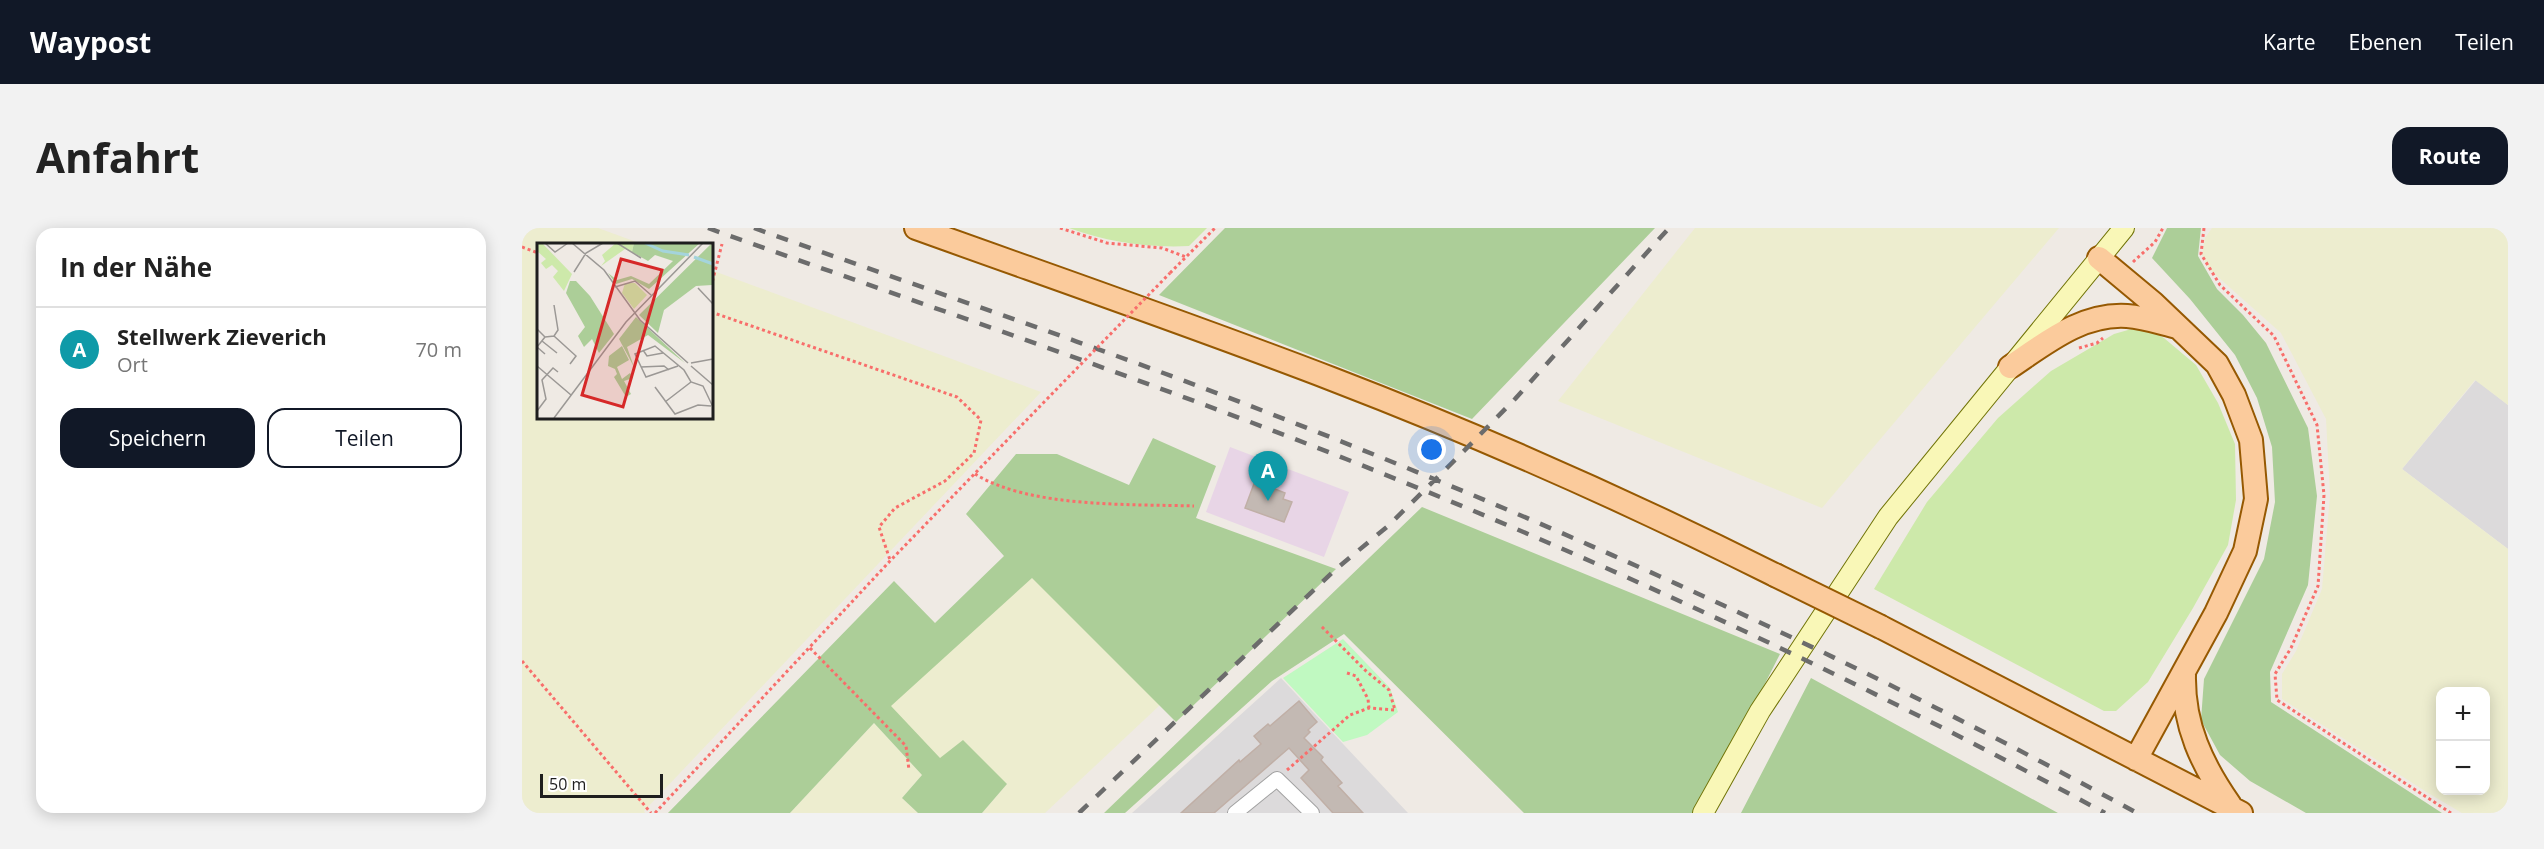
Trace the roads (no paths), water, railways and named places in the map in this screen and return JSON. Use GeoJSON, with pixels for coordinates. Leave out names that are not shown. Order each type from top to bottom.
{"type":"FeatureCollection","features":[{"type":"Feature","properties":{"kind":"main road"},"geometry":{"type":"LineString","coordinates":[[916,228],[1335,380],[1606,494],[1677,526],[1881,627],[2237,811]]}},
{"type":"Feature","properties":{"kind":"main road"},"geometry":{"type":"LineString","coordinates":[[2099,258],[2180,327],[2217,364],[2234,395],[2251,440],[2256,499],[2245,551],[2216,613],[2136,759]]}},
{"type":"Feature","properties":{"kind":"main road"},"geometry":{"type":"LineString","coordinates":[[2010,367],[2056,337],[2084,322],[2101,317],[2127,316],[2180,327]]}},
{"type":"Feature","properties":{"kind":"main road"},"geometry":{"type":"LineString","coordinates":[[2184,673],[2184,697],[2188,723],[2213,780],[2237,811]]}},
{"type":"Feature","properties":{"kind":"street"},"geometry":{"type":"LineString","coordinates":[[1703,813],[1760,711],[1888,517],[2124,228]]}},
{"type":"Feature","properties":{"kind":"street"},"geometry":{"type":"LineString","coordinates":[[1235,813],[1277,779],[1312,813]]}},
{"type":"Feature","properties":{"kind":"railway"},"geometry":{"type":"LineString","coordinates":[[708,228],[1267,428],[1443,498],[1635,581],[1826,670],[1920,716],[2105,813]]}},
{"type":"Feature","properties":{"kind":"railway"},"geometry":{"type":"LineString","coordinates":[[754,228],[1202,388],[1488,502],[1708,598],[1816,649],[1924,702],[2137,813]]}},
{"type":"Feature","properties":{"kind":"railway"},"geometry":{"type":"LineString","coordinates":[[1079,813],[1336,569],[1388,526],[1458,457],[1515,399],[1669,228]]}},
{"type":"Feature","properties":{"kind":"place","name":"Stellwerk Zieverich"},"geometry":{"type":"Point","coordinates":[1268,501]}}]}
